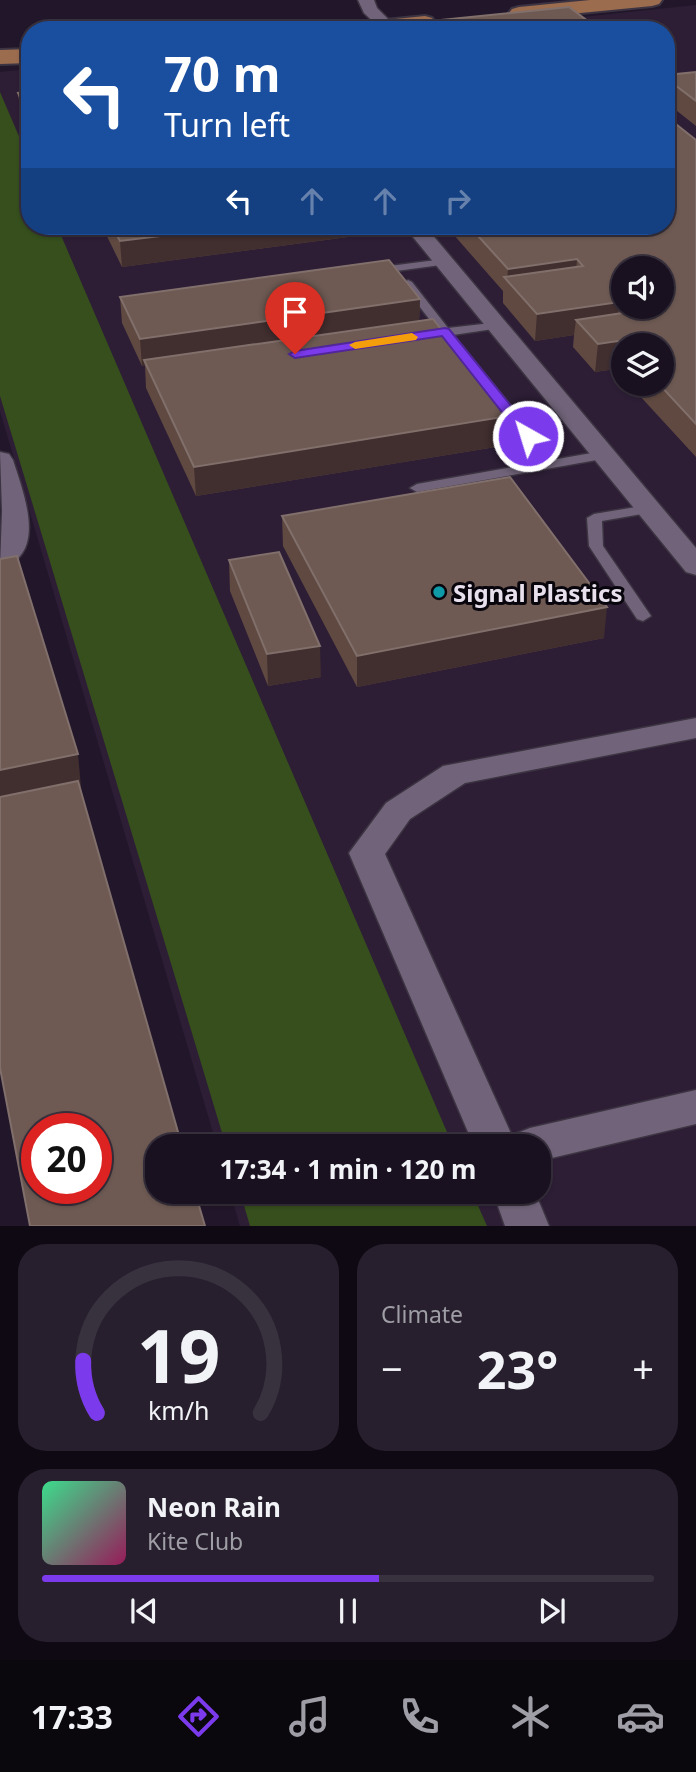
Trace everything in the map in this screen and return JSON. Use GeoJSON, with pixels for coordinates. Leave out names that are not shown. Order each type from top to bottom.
{"type":"FeatureCollection","features":[{"type":"Feature","properties":{"kind":"main road"},"geometry":{"type":"LineString","coordinates":[[499,15],[652,0]]}},
{"type":"Feature","properties":{"kind":"main road"},"geometry":{"type":"LineString","coordinates":[[434,21],[443,20]]}},
{"type":"Feature","properties":{"kind":"main road"},"geometry":{"type":"LineString","coordinates":[[0,57],[21,56]]}},
{"type":"Feature","properties":{"kind":"street"},"geometry":{"type":"LineString","coordinates":[[366,0],[370,10],[382,21]]}},
{"type":"Feature","properties":{"kind":"street"},"geometry":{"type":"LineString","coordinates":[[422,235],[696,566]]}},
{"type":"Feature","properties":{"kind":"street"},"geometry":{"type":"LineString","coordinates":[[0,460],[16,511],[11,550],[0,559]]}},
{"type":"Feature","properties":{"kind":"street"},"geometry":{"type":"LineString","coordinates":[[490,1134],[367,853],[398,811],[455,774],[696,728]]}},
{"type":"Feature","properties":{"kind":"street"},"geometry":{"type":"LineString","coordinates":[[551,1141],[696,1107]]}},
{"type":"Feature","properties":{"kind":"street"},"geometry":{"type":"LineString","coordinates":[[518,1204],[527,1226]]}},
{"type":"Feature","properties":{"kind":"lane"},"geometry":{"type":"LineString","coordinates":[[355,274],[444,262]]}},
{"type":"Feature","properties":{"kind":"lane"},"geometry":{"type":"LineString","coordinates":[[396,268],[528,436]]}},
{"type":"Feature","properties":{"kind":"lane"},"geometry":{"type":"LineString","coordinates":[[409,337],[496,325]]}},
{"type":"Feature","properties":{"kind":"lane"},"geometry":{"type":"LineString","coordinates":[[417,488],[603,455]]}},
{"type":"Feature","properties":{"kind":"lane"},"geometry":{"type":"LineString","coordinates":[[643,616],[596,546],[594,518],[648,509]]}},
{"type":"Feature","properties":{"kind":"shaded area"},"geometry":{"type":"Polygon","coordinates":[[[696,5],[696,1226],[240,1226],[234,1204],[551,1204],[551,1134],[213,1134],[0,411],[0,72],[21,70],[21,235],[675,235],[675,21],[544,21],[696,5]]]}},
{"type":"Feature","properties":{"kind":"green space"},"geometry":{"type":"Polygon","coordinates":[[[0,92],[21,141],[21,235],[61,235],[448,1134],[222,1134],[0,396],[0,92]]]}},
{"type":"Feature","properties":{"kind":"green space"},"geometry":{"type":"Polygon","coordinates":[[[244,1204],[477,1204],[487,1226],[250,1226],[244,1204]]]}},
{"type":"Feature","properties":{"kind":"building"},"geometry":{"type":"Polygon","coordinates":[[[569,7],[588,21],[430,21],[569,7]]]}},
{"type":"Feature","properties":{"kind":"building"},"geometry":{"type":"Polygon","coordinates":[[[696,72],[696,101],[675,85],[675,74],[696,72]]]}},
{"type":"Feature","properties":{"kind":"building"},"geometry":{"type":"Polygon","coordinates":[[[675,123],[696,140],[696,424],[670,396],[674,396],[674,333],[611,333],[611,342],[598,344],[576,320],[611,315],[611,319],[674,319],[674,256],[611,256],[611,303],[537,314],[504,277],[583,266],[577,259],[508,269],[477,235],[675,235],[675,123]]]}},
{"type":"Feature","properties":{"kind":"building"},"geometry":{"type":"Polygon","coordinates":[[[117,235],[169,235],[120,241],[117,235]]]}},
{"type":"Feature","properties":{"kind":"building"},"geometry":{"type":"Polygon","coordinates":[[[389,260],[420,299],[140,339],[120,297],[389,260]]]}},
{"type":"Feature","properties":{"kind":"building"},"geometry":{"type":"Polygon","coordinates":[[[433,319],[509,416],[194,467],[144,360],[433,319]]]}},
{"type":"Feature","properties":{"kind":"building","name":"Signal Plastics"},"geometry":{"type":"Polygon","coordinates":[[[510,477],[607,607],[357,656],[282,516],[510,477]]]}},
{"type":"Feature","properties":{"kind":"building"},"geometry":{"type":"Polygon","coordinates":[[[279,552],[320,646],[267,654],[229,560],[279,552]]]}},
{"type":"Feature","properties":{"kind":"building"},"geometry":{"type":"Polygon","coordinates":[[[17,556],[78,754],[0,770],[0,559],[17,556]]]}},
{"type":"Feature","properties":{"kind":"building"},"geometry":{"type":"Polygon","coordinates":[[[78,781],[179,1134],[145,1134],[145,1204],[199,1204],[205,1226],[30,1226],[26,1204],[112,1204],[112,1113],[21,1113],[21,1179],[0,1068],[0,797],[78,781]]]}},
{"type":"Feature","properties":{"kind":"slow traffic"},"geometry":{"type":"LineString","coordinates":[[355,345],[412,337]]}},
{"type":"Feature","properties":{"kind":"place","name":"Signal Plastics"},"geometry":{"type":"Point","coordinates":[439,592]}},
{"type":"Feature","properties":{"kind":"route"},"geometry":{"type":"LineString","coordinates":[[295,354],[445,332],[528,436]]}}]}
